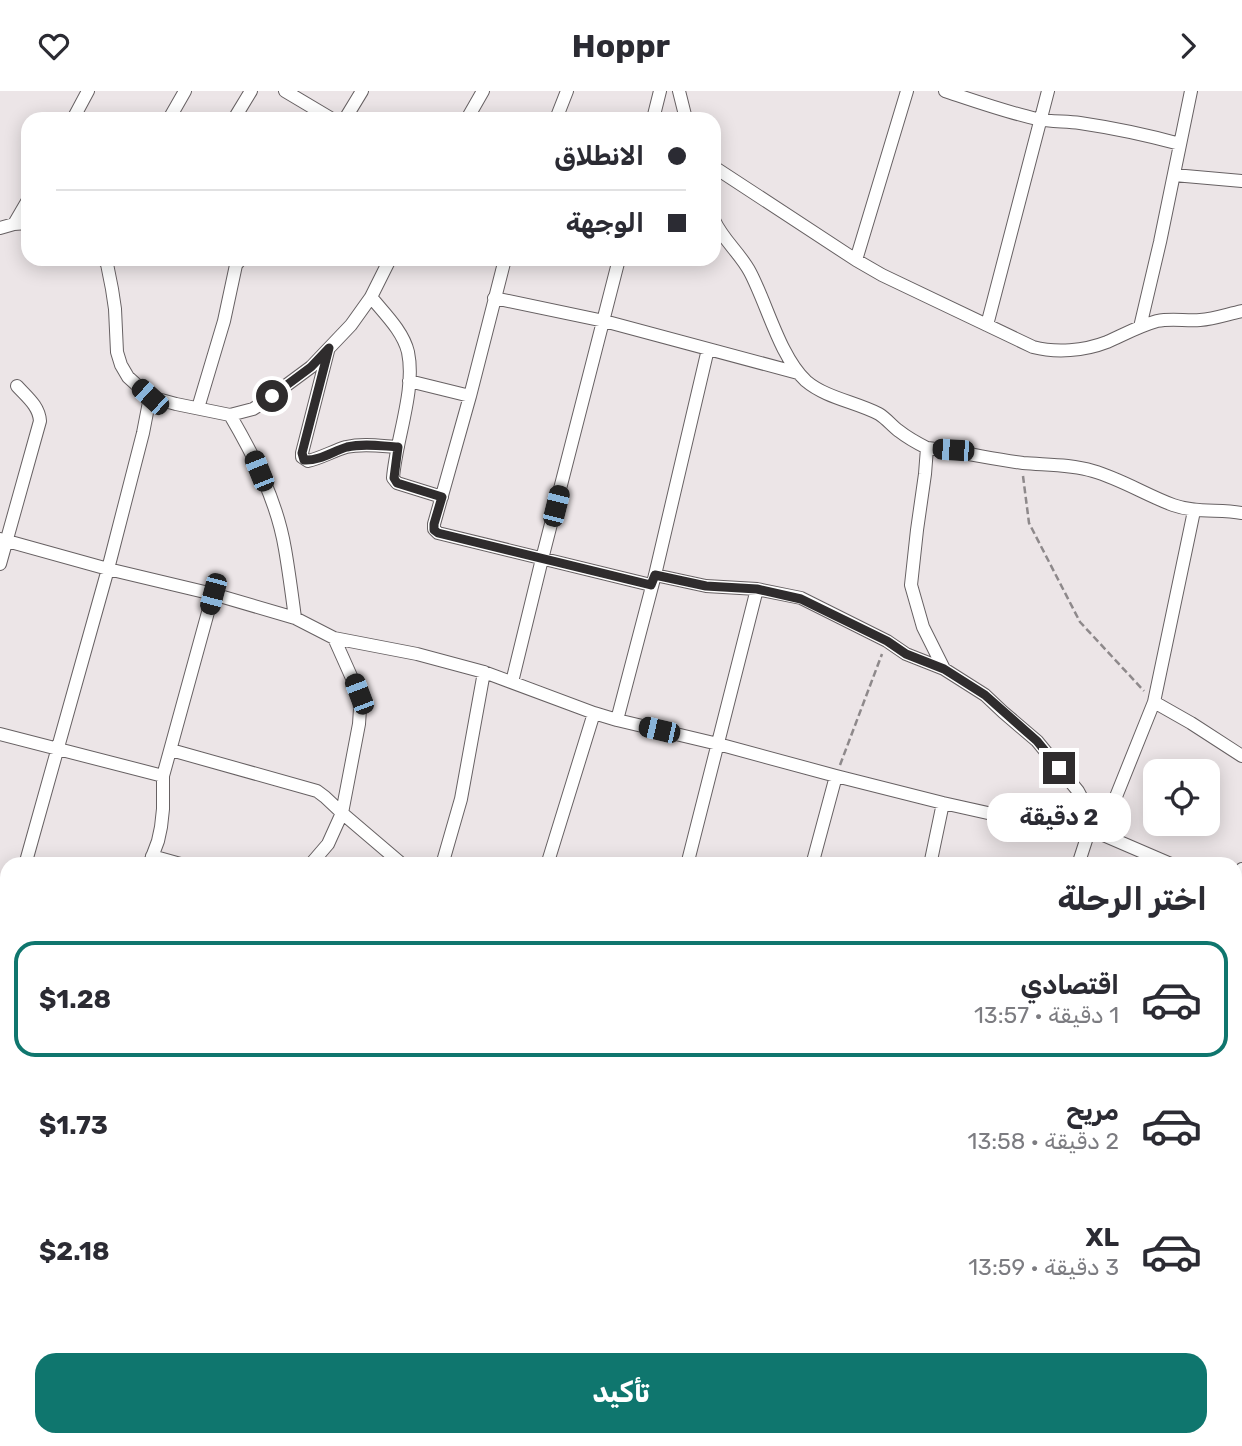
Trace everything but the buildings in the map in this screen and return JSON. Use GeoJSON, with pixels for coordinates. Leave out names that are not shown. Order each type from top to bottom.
{"type":"FeatureCollection","features":[{"type":"Feature","properties":{"kind":"street"},"geometry":{"type":"LineString","coordinates":[[77,112],[88,91]]}},
{"type":"Feature","properties":{"kind":"street"},"geometry":{"type":"LineString","coordinates":[[173,112],[185,91]]}},
{"type":"Feature","properties":{"kind":"street"},"geometry":{"type":"LineString","coordinates":[[238,112],[251,91]]}},
{"type":"Feature","properties":{"kind":"street"},"geometry":{"type":"LineString","coordinates":[[285,91],[320,112]]}},
{"type":"Feature","properties":{"kind":"street"},"geometry":{"type":"LineString","coordinates":[[349,112],[362,91]]}},
{"type":"Feature","properties":{"kind":"street"},"geometry":{"type":"LineString","coordinates":[[471,112],[483,91]]}},
{"type":"Feature","properties":{"kind":"street"},"geometry":{"type":"LineString","coordinates":[[559,112],[567,91]]}},
{"type":"Feature","properties":{"kind":"street"},"geometry":{"type":"LineString","coordinates":[[655,112],[660,91]]}},
{"type":"Feature","properties":{"kind":"street"},"geometry":{"type":"LineString","coordinates":[[856,260],[907,91]]}},
{"type":"Feature","properties":{"kind":"street"},"geometry":{"type":"LineString","coordinates":[[945,91],[1041,120],[1105,127],[1180,144]]}},
{"type":"Feature","properties":{"kind":"street"},"geometry":{"type":"LineString","coordinates":[[987,325],[1048,91]]}},
{"type":"Feature","properties":{"kind":"street"},"geometry":{"type":"LineString","coordinates":[[1140,327],[1191,91]]}},
{"type":"Feature","properties":{"kind":"street"},"geometry":{"type":"LineString","coordinates":[[676,92],[683,112]]}},
{"type":"Feature","properties":{"kind":"street"},"geometry":{"type":"LineString","coordinates":[[721,172],[882,275],[1032,347],[1067,351],[1104,343],[1160,320],[1198,320],[1242,311]]}},
{"type":"Feature","properties":{"kind":"street"},"geometry":{"type":"LineString","coordinates":[[1174,175],[1242,181]]}},
{"type":"Feature","properties":{"kind":"street"},"geometry":{"type":"LineString","coordinates":[[14,224],[21,212]]}},
{"type":"Feature","properties":{"kind":"street"},"geometry":{"type":"LineString","coordinates":[[0,228],[21,224]]}},
{"type":"Feature","properties":{"kind":"street"},"geometry":{"type":"LineString","coordinates":[[721,232],[728,244],[743,259],[784,349],[798,373],[809,383],[879,415],[926,448],[1093,471],[1172,505],[1194,511],[1224,510],[1242,513]]}},
{"type":"Feature","properties":{"kind":"street"},"geometry":{"type":"LineString","coordinates":[[107,266],[115,309],[117,352],[128,377],[150,397],[230,415],[253,409],[311,367],[351,325],[386,266]]}},
{"type":"Feature","properties":{"kind":"street"},"geometry":{"type":"LineString","coordinates":[[198,408],[227,312],[233,266]]}},
{"type":"Feature","properties":{"kind":"street"},"geometry":{"type":"LineString","coordinates":[[503,266],[434,530],[542,559],[653,580],[757,589],[801,599],[887,641],[906,654],[944,669],[985,695],[1037,741],[1078,791],[1095,832]]}},
{"type":"Feature","properties":{"kind":"street"},"geometry":{"type":"LineString","coordinates":[[512,682],[617,266]]}},
{"type":"Feature","properties":{"kind":"street"},"geometry":{"type":"LineString","coordinates":[[370,297],[402,339],[408,352],[409,381],[394,478],[397,483],[442,497]]}},
{"type":"Feature","properties":{"kind":"street"},"geometry":{"type":"LineString","coordinates":[[494,298],[604,321],[798,373]]}},
{"type":"Feature","properties":{"kind":"street"},"geometry":{"type":"LineString","coordinates":[[329,348],[302,457],[308,461],[355,445],[398,447]]}},
{"type":"Feature","properties":{"kind":"street"},"geometry":{"type":"LineString","coordinates":[[617,720],[708,349]]}},
{"type":"Feature","properties":{"kind":"street"},"geometry":{"type":"LineString","coordinates":[[409,381],[470,395]]}},
{"type":"Feature","properties":{"kind":"street"},"geometry":{"type":"LineString","coordinates":[[0,564],[3,540],[40,421],[40,412],[17,386]]}},
{"type":"Feature","properties":{"kind":"street"},"geometry":{"type":"LineString","coordinates":[[27,857],[108,569],[150,397]]}},
{"type":"Feature","properties":{"kind":"street"},"geometry":{"type":"LineString","coordinates":[[230,415],[251,450],[279,524],[295,618]]}},
{"type":"Feature","properties":{"kind":"street"},"geometry":{"type":"LineString","coordinates":[[926,448],[911,585],[923,627],[944,669]]}},
{"type":"Feature","properties":{"kind":"street"},"geometry":{"type":"LineString","coordinates":[[1082,857],[1154,702],[1194,511]]}},
{"type":"Feature","properties":{"kind":"street"},"geometry":{"type":"LineString","coordinates":[[3,540],[295,618],[334,638],[484,672],[617,720],[943,803],[1019,820],[1095,832],[1154,857]]}},
{"type":"Feature","properties":{"kind":"street"},"geometry":{"type":"LineString","coordinates":[[689,857],[757,589]]}},
{"type":"Feature","properties":{"kind":"street"},"geometry":{"type":"LineString","coordinates":[[152,857],[161,827],[163,776],[213,594]]}},
{"type":"Feature","properties":{"kind":"street"},"geometry":{"type":"LineString","coordinates":[[317,857],[328,844],[342,813],[359,724],[359,694],[334,638]]}},
{"type":"Feature","properties":{"kind":"street"},"geometry":{"type":"LineString","coordinates":[[444,857],[461,799],[484,672]]}},
{"type":"Feature","properties":{"kind":"street"},"geometry":{"type":"LineString","coordinates":[[1154,702],[1242,756]]}},
{"type":"Feature","properties":{"kind":"street"},"geometry":{"type":"LineString","coordinates":[[549,857],[594,713]]}},
{"type":"Feature","properties":{"kind":"street"},"geometry":{"type":"LineString","coordinates":[[0,734],[163,776]]}},
{"type":"Feature","properties":{"kind":"street"},"geometry":{"type":"LineString","coordinates":[[170,750],[308,788],[325,797],[394,857]]}},
{"type":"Feature","properties":{"kind":"street"},"geometry":{"type":"LineString","coordinates":[[814,857],[836,776]]}},
{"type":"Feature","properties":{"kind":"street"},"geometry":{"type":"LineString","coordinates":[[932,857],[943,803]]}},
{"type":"Feature","properties":{"kind":"path"},"geometry":{"type":"LineString","coordinates":[[1021,463],[1029,523],[1080,622],[1154,702]]}},
{"type":"Feature","properties":{"kind":"path"},"geometry":{"type":"LineString","coordinates":[[836,776],[887,641]]}},
{"type":"Feature","properties":{"kind":"route"},"geometry":{"type":"LineString","coordinates":[[272,396],[311,367],[329,348],[302,453],[304,460],[321,458],[355,445],[398,447],[394,471],[397,483],[442,497],[434,524],[434,530],[438,533],[651,585],[655,575],[706,586],[757,589],[801,599],[887,641],[906,654],[944,669],[985,695],[1037,741],[1059,768]]}}]}
